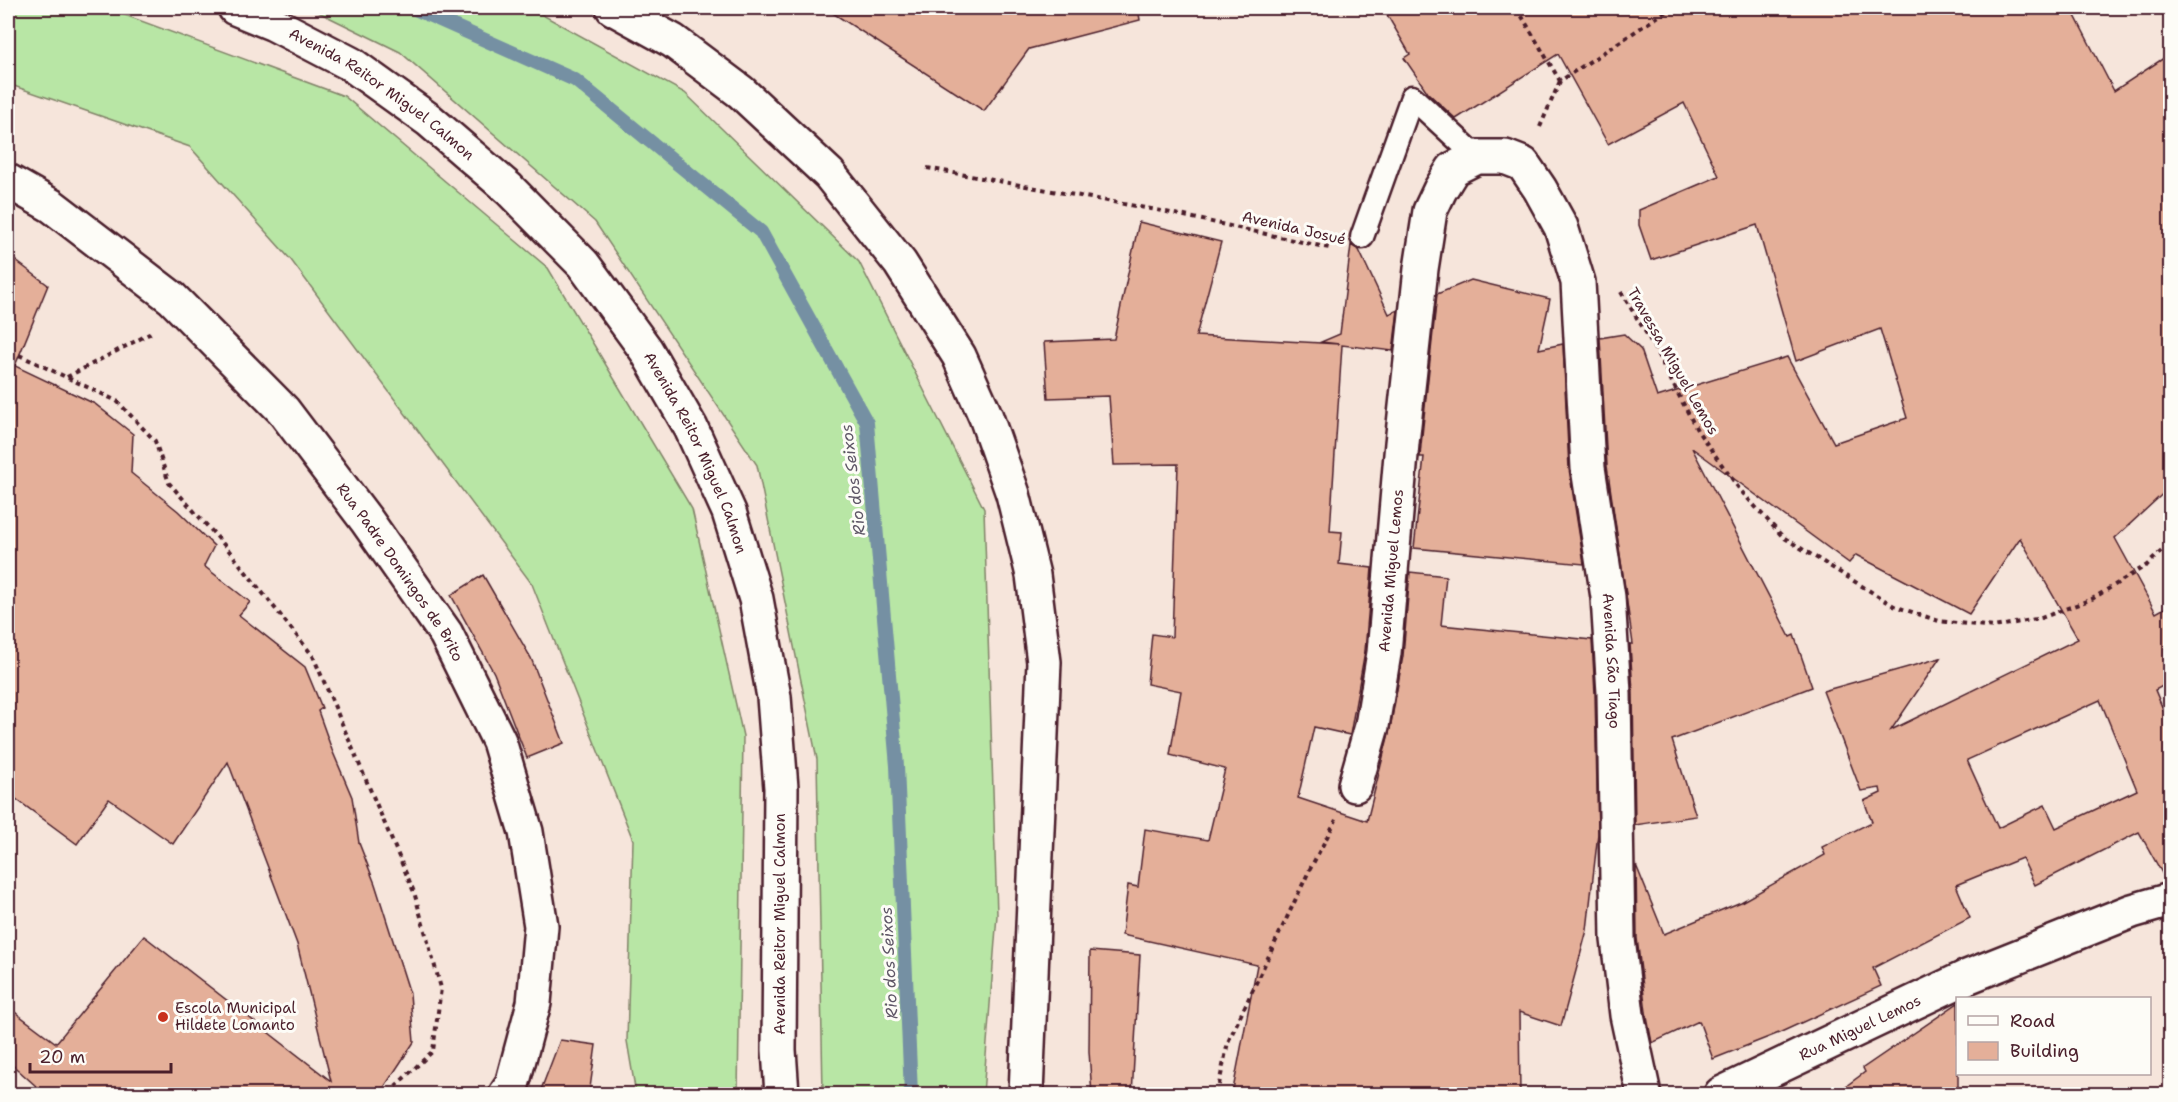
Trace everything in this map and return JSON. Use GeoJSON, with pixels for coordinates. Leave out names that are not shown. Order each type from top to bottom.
{"type":"FeatureCollection","features":[{"type":"Feature","properties":{"kind":"main road","name":"Avenida Reitor Miguel Calmon"},"geometry":{"type":"LineString","coordinates":[[235,8],[274,24],[351,64],[429,120],[509,189],[583,264],[646,350],[691,428],[729,512],[756,599],[774,697],[781,788],[779,1050],[782,1095]]}},
{"type":"Feature","properties":{"kind":"main road"},"geometry":{"type":"LineString","coordinates":[[613,8],[673,41],[741,92],[829,174],[900,263],[959,356],[986,417],[1013,494],[1033,575],[1044,662],[1026,1095]]}},
{"type":"Feature","properties":{"kind":"main road"},"geometry":{"type":"LineString","coordinates":[[1477,157],[1504,158],[1523,164]]}},
{"type":"Feature","properties":{"kind":"main road","name":"Avenida Miguel Lemos"},"geometry":{"type":"LineString","coordinates":[[1355,785],[1372,726],[1384,653],[1402,443],[1421,269],[1430,211],[1453,169],[1477,157]]}},
{"type":"Feature","properties":{"kind":"main road","name":"Avenida São Tiago"},"geometry":{"type":"LineString","coordinates":[[1523,164],[1562,227],[1578,282],[1588,468],[1608,597],[1614,693],[1618,939],[1627,1015],[1644,1095]]}},
{"type":"Feature","properties":{"kind":"main road","name":"Rua Padre Domingos de Brito"},"geometry":{"type":"LineString","coordinates":[[8,181],[52,206],[172,298],[283,410],[367,520],[446,633],[499,741],[526,832],[541,926],[534,1003],[512,1085],[506,1095]]}},
{"type":"Feature","properties":{"kind":"main road","name":"Rua Miguel Lemos"},"geometry":{"type":"LineString","coordinates":[[1721,1095],[1967,977],[2132,911],[2170,900]]}},
{"type":"Feature","properties":{"kind":"lane"},"geometry":{"type":"LineString","coordinates":[[1362,237],[1412,97],[1477,157]]}},
{"type":"Feature","properties":{"kind":"path"},"geometry":{"type":"LineString","coordinates":[[1518,8],[1560,81]]}},
{"type":"Feature","properties":{"kind":"path"},"geometry":{"type":"LineString","coordinates":[[1523,164],[1560,81],[1671,8]]}},
{"type":"Feature","properties":{"kind":"path","name":"Avenida Josué"},"geometry":{"type":"LineString","coordinates":[[927,168],[1162,211],[1331,249]]}},
{"type":"Feature","properties":{"kind":"path","name":"Travessa Miguel Lemos"},"geometry":{"type":"LineString","coordinates":[[1616,287],[1648,336],[1698,430],[1740,490],[1783,537],[1894,606],[1939,621],[1994,627],[2041,618],[2092,599],[2147,566],[2170,543]]}},
{"type":"Feature","properties":{"kind":"path"},"geometry":{"type":"LineString","coordinates":[[66,378],[187,314]]}},
{"type":"Feature","properties":{"kind":"path"},"geometry":{"type":"LineString","coordinates":[[20,355],[117,402],[155,441],[169,483],[226,547],[313,656],[414,892],[441,988],[433,1051],[387,1095]]}},
{"type":"Feature","properties":{"kind":"path"},"geometry":{"type":"LineString","coordinates":[[1217,1095],[1228,1042],[1310,869],[1355,785]]}},
{"type":"Feature","properties":{"kind":"green space"},"geometry":{"type":"Polygon","coordinates":[[[8,8],[106,8],[344,96],[548,268],[692,509],[743,736],[738,1094],[636,1094],[627,1041],[633,840],[532,584],[291,260],[190,147],[8,84],[8,8]]]}},
{"type":"Feature","properties":{"kind":"green space"},"geometry":{"type":"Polygon","coordinates":[[[310,8],[530,8],[685,93],[859,262],[984,509],[997,915],[983,1094],[823,1094],[817,759],[757,465],[595,222],[400,52],[310,8]]]}},
{"type":"Feature","properties":{"kind":"building"},"geometry":{"type":"Polygon","coordinates":[[[825,8],[1138,8],[1140,20],[1029,49],[984,111],[825,8]]]}},
{"type":"Feature","properties":{"kind":"building"},"geometry":{"type":"Polygon","coordinates":[[[1383,8],[2071,8],[2114,91],[2170,54],[2170,487],[2115,538],[2156,613],[2170,605],[2170,682],[2155,690],[2170,726],[2170,882],[2167,882],[2139,832],[2035,885],[2022,858],[1956,885],[1970,918],[1873,968],[1881,986],[1779,1033],[1713,1059],[1699,1021],[1652,1043],[1637,938],[1636,865],[1664,934],[1741,902],[1825,855],[1822,847],[1872,822],[1864,801],[1881,793],[1880,788],[1861,791],[1823,691],[1940,658],[1891,730],[2078,639],[2020,538],[1969,614],[1856,555],[1849,563],[1692,448],[1790,637],[1794,635],[1812,687],[1672,740],[1696,816],[1635,825],[1630,644],[1633,644],[1607,466],[1600,338],[1624,334],[1641,350],[1657,397],[1787,357],[1834,443],[1907,418],[1880,329],[1796,361],[1757,225],[1651,260],[1639,225],[1639,210],[1719,176],[1684,103],[1608,144],[1558,54],[1456,119],[1428,93],[1404,58],[1410,54],[1383,8]],[[2100,700],[1967,760],[1998,828],[2045,805],[2056,828],[2137,790],[2100,700]]]}},
{"type":"Feature","properties":{"kind":"building"},"geometry":{"type":"Polygon","coordinates":[[[1139,222],[1221,242],[1196,336],[1339,344],[1321,342],[1340,334],[1351,245],[1359,250],[1389,314],[1398,310],[1393,351],[1342,345],[1330,531],[1342,532],[1339,564],[1372,568],[1365,651],[1350,735],[1314,727],[1298,798],[1367,821],[1390,729],[1403,656],[1410,572],[1446,576],[1441,625],[1592,640],[1598,833],[1587,930],[1561,1026],[1519,1012],[1520,1095],[1232,1095],[1257,965],[1122,935],[1128,885],[1138,887],[1145,829],[1208,840],[1225,769],[1170,755],[1181,691],[1147,684],[1152,634],[1172,637],[1178,464],[1114,465],[1109,396],[1048,398],[1044,342],[1114,339],[1139,222]]]}},
{"type":"Feature","properties":{"kind":"building"},"geometry":{"type":"Polygon","coordinates":[[[8,255],[48,285],[15,366],[95,404],[133,434],[131,473],[178,511],[214,546],[204,566],[250,602],[239,615],[305,667],[322,708],[318,711],[332,750],[352,797],[359,843],[375,884],[410,994],[414,1042],[379,1095],[46,1095],[8,1061],[8,1007],[56,1043],[144,936],[331,1081],[297,944],[228,762],[173,844],[109,799],[77,844],[8,793],[8,255]]]}},
{"type":"Feature","properties":{"kind":"building"},"geometry":{"type":"Polygon","coordinates":[[[1471,280],[1550,299],[1539,349],[1563,344],[1569,469],[1584,564],[1414,548],[1424,457],[1420,457],[1421,445],[1437,294],[1471,280]]]}},
{"type":"Feature","properties":{"kind":"building"},"geometry":{"type":"Polygon","coordinates":[[[483,575],[531,658],[564,743],[527,758],[494,673],[451,595],[483,575]]]}},
{"type":"Feature","properties":{"kind":"building"},"geometry":{"type":"Polygon","coordinates":[[[1090,951],[1140,955],[1132,1095],[1092,1095],[1089,1051],[1090,951]]]}},
{"type":"Feature","properties":{"kind":"building"},"geometry":{"type":"Polygon","coordinates":[[[1956,1004],[1958,1095],[1834,1095],[1865,1072],[1863,1068],[1956,1004]]]}},
{"type":"Feature","properties":{"kind":"building"},"geometry":{"type":"Polygon","coordinates":[[[560,1040],[596,1045],[589,1095],[539,1095],[560,1040]]]}},
{"type":"Feature","properties":{"kind":"waterway","name":"Rio dos Seixos"},"geometry":{"type":"LineString","coordinates":[[413,8],[575,80],[761,232],[867,423],[897,766],[911,1094]]}},
{"type":"Feature","properties":{"kind":"place","name":"Escola Municipal Hildete Lomanto"},"geometry":{"type":"Point","coordinates":[163,1017]}}]}
